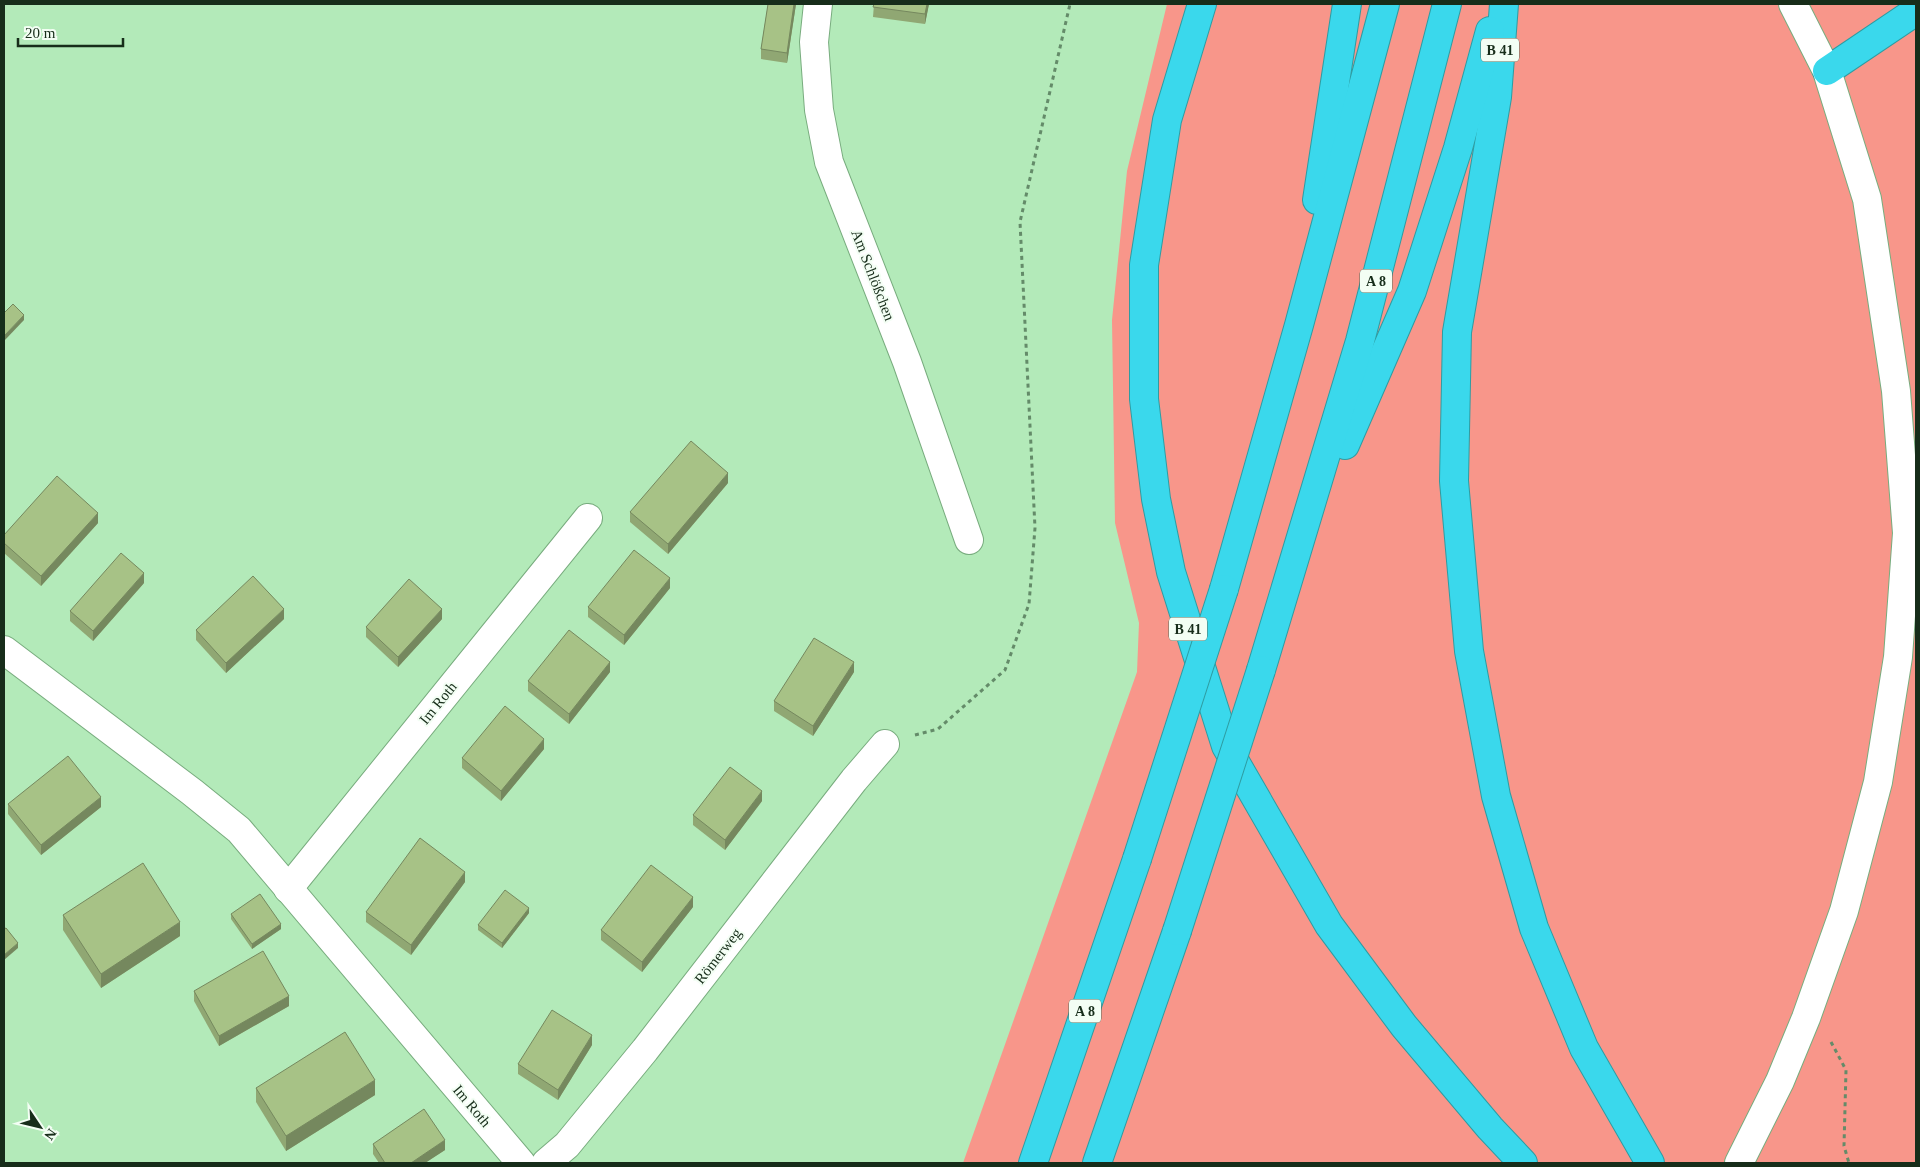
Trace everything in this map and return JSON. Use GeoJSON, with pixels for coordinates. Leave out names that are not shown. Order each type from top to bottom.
{"type":"FeatureCollection","features":[{"type":"Feature","properties":{"kind":"highway","name":"B 41"},"geometry":{"type":"LineString","coordinates":[[1202,4],[1167,120],[1144,265],[1144,399],[1156,499],[1171,572],[1226,746],[1329,925],[1404,1026],[1490,1128],[1524,1163]]}},
{"type":"Feature","properties":{"kind":"highway"},"geometry":{"type":"LineString","coordinates":[[1299,325],[1347,4]]}},
{"type":"Feature","properties":{"kind":"highway","name":"A 8"},"geometry":{"type":"LineString","coordinates":[[1033,1163],[1137,858],[1224,589],[1299,325],[1385,4]]}},
{"type":"Feature","properties":{"kind":"highway","name":"A 8"},"geometry":{"type":"LineString","coordinates":[[1096,1163],[1177,931],[1297,557],[1360,341],[1447,4]]}},
{"type":"Feature","properties":{"kind":"highway"},"geometry":{"type":"LineString","coordinates":[[1297,557],[1412,291],[1458,148],[1497,4]]}},
{"type":"Feature","properties":{"kind":"highway","name":"B 41"},"geometry":{"type":"LineString","coordinates":[[1504,4],[1497,97],[1456,332],[1454,481],[1470,651],[1496,796],[1534,928],[1584,1048],[1650,1163]]}},
{"type":"Feature","properties":{"kind":"highway"},"geometry":{"type":"LineString","coordinates":[[1827,71],[1916,11]]}},
{"type":"Feature","properties":{"kind":"street","name":"Am Schlößchen"},"geometry":{"type":"LineString","coordinates":[[818,4],[814,42],[819,110],[828,162],[907,362],[969,540]]}},
{"type":"Feature","properties":{"kind":"street"},"geometry":{"type":"LineString","coordinates":[[1739,1163],[1780,1081],[1806,1018],[1844,911],[1878,782],[1898,657],[1907,533],[1896,391],[1867,198],[1827,71],[1793,4]]}},
{"type":"Feature","properties":{"kind":"street","name":"Im Roth"},"geometry":{"type":"LineString","coordinates":[[288,889],[588,518]]}},
{"type":"Feature","properties":{"kind":"street","name":"Im Roth"},"geometry":{"type":"LineString","coordinates":[[4,650],[192,792],[239,830],[521,1163]]}},
{"type":"Feature","properties":{"kind":"street","name":"Römerweg"},"geometry":{"type":"LineString","coordinates":[[546,1163],[566,1144],[645,1050],[854,780],[885,744]]}},
{"type":"Feature","properties":{"kind":"path"},"geometry":{"type":"LineString","coordinates":[[885,744],[938,729],[1005,670],[1029,604],[1035,528],[1020,222],[1070,4]]}},
{"type":"Feature","properties":{"kind":"path"},"geometry":{"type":"LineString","coordinates":[[1806,1018],[1828,1036],[1846,1070],[1844,1146],[1849,1163]]}},
{"type":"Feature","properties":{"kind":"shaded area"},"geometry":{"type":"Polygon","coordinates":[[[1167,4],[1916,4],[1916,1163],[963,1163],[1137,672],[1139,623],[1115,523],[1112,320],[1127,171],[1167,4]]]}},
{"type":"Feature","properties":{"kind":"building"},"geometry":{"type":"Polygon","coordinates":[[[768,4],[794,4],[787,53],[761,49],[768,4]]]}},
{"type":"Feature","properties":{"kind":"building"},"geometry":{"type":"Polygon","coordinates":[[[874,4],[927,4],[925,14],[873,7],[874,4]]]}},
{"type":"Feature","properties":{"kind":"building"},"geometry":{"type":"Polygon","coordinates":[[[13,304],[24,315],[5,335],[4,313],[13,304]]]}},
{"type":"Feature","properties":{"kind":"building"},"geometry":{"type":"Polygon","coordinates":[[[691,441],[728,473],[668,544],[630,512],[691,441]]]}},
{"type":"Feature","properties":{"kind":"building"},"geometry":{"type":"Polygon","coordinates":[[[57,476],[98,513],[41,576],[4,543],[4,535],[57,476]]]}},
{"type":"Feature","properties":{"kind":"building"},"geometry":{"type":"Polygon","coordinates":[[[634,550],[670,578],[624,635],[588,607],[634,550]]]}},
{"type":"Feature","properties":{"kind":"building"},"geometry":{"type":"Polygon","coordinates":[[[121,553],[144,573],[93,631],[70,611],[121,553]]]}},
{"type":"Feature","properties":{"kind":"building"},"geometry":{"type":"Polygon","coordinates":[[[253,576],[284,609],[226,663],[196,630],[253,576]]]}},
{"type":"Feature","properties":{"kind":"building"},"geometry":{"type":"Polygon","coordinates":[[[409,579],[442,609],[398,657],[366,627],[409,579]]]}},
{"type":"Feature","properties":{"kind":"building"},"geometry":{"type":"Polygon","coordinates":[[[569,630],[610,662],[569,714],[528,681],[569,630]]]}},
{"type":"Feature","properties":{"kind":"building"},"geometry":{"type":"Polygon","coordinates":[[[814,638],[854,662],[813,726],[774,701],[814,638]]]}},
{"type":"Feature","properties":{"kind":"building"},"geometry":{"type":"Polygon","coordinates":[[[505,706],[544,739],[501,791],[462,758],[505,706]]]}},
{"type":"Feature","properties":{"kind":"building"},"geometry":{"type":"Polygon","coordinates":[[[68,756],[101,797],[41,845],[8,804],[68,756]]]}},
{"type":"Feature","properties":{"kind":"building"},"geometry":{"type":"Polygon","coordinates":[[[730,767],[762,791],[725,840],[693,815],[730,767]]]}},
{"type":"Feature","properties":{"kind":"building"},"geometry":{"type":"Polygon","coordinates":[[[420,838],[465,872],[411,945],[366,912],[420,838]]]}},
{"type":"Feature","properties":{"kind":"building"},"geometry":{"type":"Polygon","coordinates":[[[143,863],[180,922],[101,974],[63,915],[143,863]]]}},
{"type":"Feature","properties":{"kind":"building"},"geometry":{"type":"Polygon","coordinates":[[[651,865],[693,897],[642,962],[601,930],[651,865]]]}},
{"type":"Feature","properties":{"kind":"building"},"geometry":{"type":"Polygon","coordinates":[[[505,890],[529,908],[502,943],[478,925],[505,890]]]}},
{"type":"Feature","properties":{"kind":"building"},"geometry":{"type":"Polygon","coordinates":[[[260,894],[281,924],[252,944],[231,914],[260,894]]]}},
{"type":"Feature","properties":{"kind":"building"},"geometry":{"type":"Polygon","coordinates":[[[6,928],[18,943],[4,955],[4,929],[6,928]]]}},
{"type":"Feature","properties":{"kind":"building"},"geometry":{"type":"Polygon","coordinates":[[[263,951],[289,996],[219,1036],[194,991],[263,951]]]}},
{"type":"Feature","properties":{"kind":"building"},"geometry":{"type":"Polygon","coordinates":[[[552,1010],[592,1035],[558,1090],[518,1064],[552,1010]]]}},
{"type":"Feature","properties":{"kind":"building"},"geometry":{"type":"Polygon","coordinates":[[[345,1032],[375,1080],[286,1136],[256,1088],[345,1032]]]}},
{"type":"Feature","properties":{"kind":"building"},"geometry":{"type":"Polygon","coordinates":[[[424,1109],[445,1140],[411,1163],[385,1163],[373,1144],[424,1109]]]}}]}
